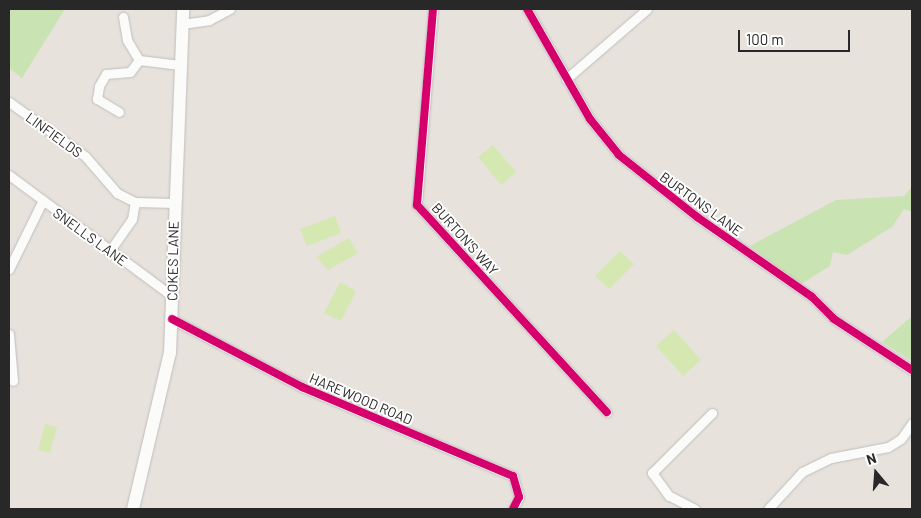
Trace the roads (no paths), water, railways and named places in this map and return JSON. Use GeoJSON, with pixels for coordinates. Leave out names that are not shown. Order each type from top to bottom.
{"type":"FeatureCollection","features":[{"type":"Feature","properties":{"kind":"main road","name":"COKES LANE"},"geometry":{"type":"LineString","coordinates":[[133,509],[170,354],[183,9]]}},
{"type":"Feature","properties":{"kind":"street"},"geometry":{"type":"LineString","coordinates":[[182,24],[209,20],[230,9]]}},
{"type":"Feature","properties":{"kind":"street","name":"BURTON'S WAY"},"geometry":{"type":"LineString","coordinates":[[433,9],[418,205],[607,412]]}},
{"type":"Feature","properties":{"kind":"street","name":"BURTONS LANE"},"geometry":{"type":"LineString","coordinates":[[526,9],[590,119],[647,180],[806,293],[834,319],[912,370]]}},
{"type":"Feature","properties":{"kind":"street"},"geometry":{"type":"LineString","coordinates":[[566,79],[648,9]]}},
{"type":"Feature","properties":{"kind":"street"},"geometry":{"type":"LineString","coordinates":[[122,17],[127,40],[139,60]]}},
{"type":"Feature","properties":{"kind":"street"},"geometry":{"type":"LineString","coordinates":[[139,60],[180,65]]}},
{"type":"Feature","properties":{"kind":"street"},"geometry":{"type":"LineString","coordinates":[[120,112],[97,99],[99,86],[106,74],[130,72],[139,60]]}},
{"type":"Feature","properties":{"kind":"street","name":"LINFIELDS"},"geometry":{"type":"LineString","coordinates":[[9,102],[85,156],[103,181],[135,202]]}},
{"type":"Feature","properties":{"kind":"street","name":"SNELLS LANE"},"geometry":{"type":"LineString","coordinates":[[9,175],[109,252],[173,297]]}},
{"type":"Feature","properties":{"kind":"street"},"geometry":{"type":"LineString","coordinates":[[9,269],[12,252],[42,202]]}},
{"type":"Feature","properties":{"kind":"street"},"geometry":{"type":"LineString","coordinates":[[109,252],[132,219],[135,202],[175,203]]}},
{"type":"Feature","properties":{"kind":"street","name":"HAREWOOD ROAD"},"geometry":{"type":"LineString","coordinates":[[172,319],[302,388],[513,476],[519,497],[513,509]]}},
{"type":"Feature","properties":{"kind":"street"},"geometry":{"type":"LineString","coordinates":[[9,334],[13,381]]}},
{"type":"Feature","properties":{"kind":"street"},"geometry":{"type":"LineString","coordinates":[[695,509],[669,496],[652,473],[712,413]]}},
{"type":"Feature","properties":{"kind":"street"},"geometry":{"type":"LineString","coordinates":[[768,509],[802,472],[831,458],[888,447],[901,439],[912,423]]}}]}
